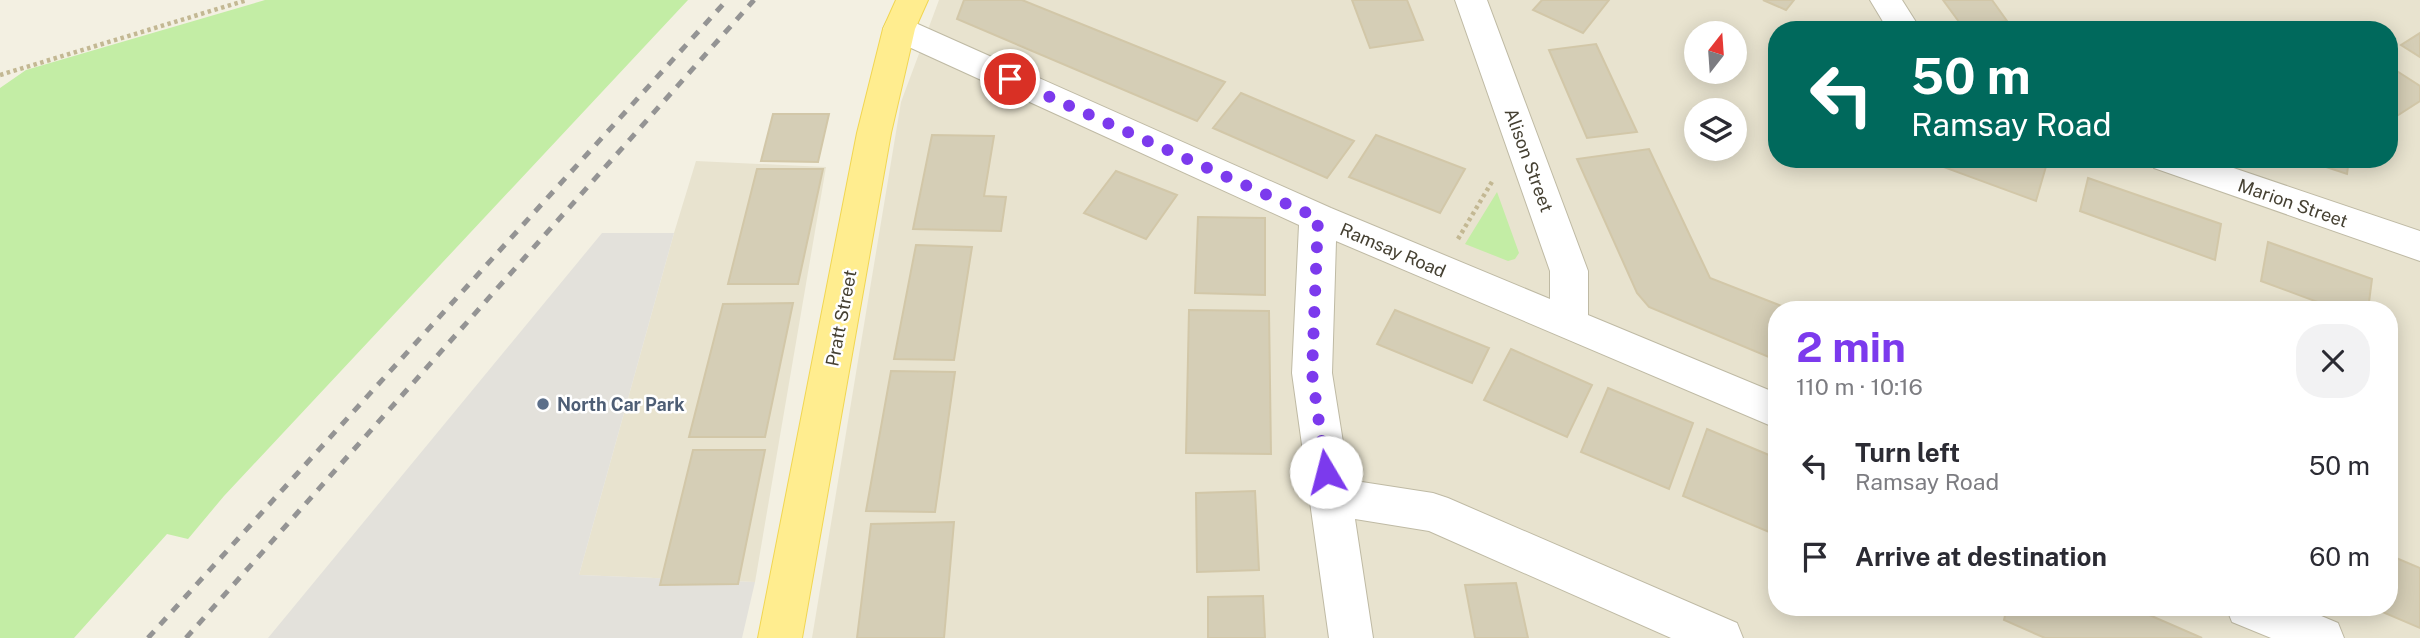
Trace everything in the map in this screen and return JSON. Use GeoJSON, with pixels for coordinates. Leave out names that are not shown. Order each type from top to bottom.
{"type":"FeatureCollection","features":[{"type":"Feature","properties":{"kind":"main road","name":"Pratt Street"},"geometry":{"type":"LineString","coordinates":[[780,638],[874,133],[905,15]]}},
{"type":"Feature","properties":{"kind":"street","name":"Alison Street"},"geometry":{"type":"LineString","coordinates":[[1471,0],[1569,271],[1569,324]]}},
{"type":"Feature","properties":{"kind":"street"},"geometry":{"type":"LineString","coordinates":[[1886,0],[1899,21]]}},
{"type":"Feature","properties":{"kind":"street","name":"Ramsay Road"},"geometry":{"type":"LineString","coordinates":[[905,15],[1318,218],[1768,408]]}},
{"type":"Feature","properties":{"kind":"street","name":"Marion Street"},"geometry":{"type":"LineString","coordinates":[[2192,168],[2420,247]]}},
{"type":"Feature","properties":{"kind":"street"},"geometry":{"type":"LineString","coordinates":[[1318,218],[1312,373],[1351,638]]}},
{"type":"Feature","properties":{"kind":"street"},"geometry":{"type":"LineString","coordinates":[[1330,496],[1433,512],[1721,638]]}},
{"type":"Feature","properties":{"kind":"street"},"geometry":{"type":"LineString","coordinates":[[2269,616],[2322,638]]}},
{"type":"Feature","properties":{"kind":"path"},"geometry":{"type":"LineString","coordinates":[[0,75],[247,0]]}},
{"type":"Feature","properties":{"kind":"path"},"geometry":{"type":"LineString","coordinates":[[1440,270],[1520,135]]}},
{"type":"Feature","properties":{"kind":"shaded area"},"geometry":{"type":"Polygon","coordinates":[[[939,0],[2420,0],[2420,638],[812,638],[901,102],[939,0]]]}},
{"type":"Feature","properties":{"kind":"shaded area"},"geometry":{"type":"Polygon","coordinates":[[[696,161],[826,167],[755,582],[579,575],[674,233],[696,161]]]}},
{"type":"Feature","properties":{"kind":"shaded area","name":"North Car Park"},"geometry":{"type":"Polygon","coordinates":[[[602,233],[674,233],[579,575],[755,582],[742,638],[268,638],[602,233]]]}},
{"type":"Feature","properties":{"kind":"green space"},"geometry":{"type":"Polygon","coordinates":[[[265,0],[688,0],[224,496],[188,539],[167,534],[74,638],[0,638],[0,88],[26,70],[265,0]]]}},
{"type":"Feature","properties":{"kind":"green space"},"geometry":{"type":"Polygon","coordinates":[[[1497,192],[1519,253],[1515,259],[1508,261],[1465,244],[1497,192]]]}},
{"type":"Feature","properties":{"kind":"building"},"geometry":{"type":"Polygon","coordinates":[[[964,0],[1022,0],[1225,82],[1197,121],[957,19],[964,0]]]}},
{"type":"Feature","properties":{"kind":"building"},"geometry":{"type":"Polygon","coordinates":[[[1352,0],[1407,0],[1423,40],[1370,48],[1352,0]]]}},
{"type":"Feature","properties":{"kind":"building"},"geometry":{"type":"Polygon","coordinates":[[[1542,0],[1609,0],[1583,33],[1533,10],[1542,0]]]}},
{"type":"Feature","properties":{"kind":"building"},"geometry":{"type":"Polygon","coordinates":[[[1763,0],[1794,0],[1786,10],[1763,0]]]}},
{"type":"Feature","properties":{"kind":"building"},"geometry":{"type":"Polygon","coordinates":[[[1943,0],[1992,0],[2007,21],[1958,21],[1943,0]]]}},
{"type":"Feature","properties":{"kind":"building"},"geometry":{"type":"Polygon","coordinates":[[[2420,33],[2420,57],[2401,45],[2420,33]]]}},
{"type":"Feature","properties":{"kind":"building"},"geometry":{"type":"Polygon","coordinates":[[[1596,44],[1637,132],[1587,138],[1549,50],[1596,44]]]}},
{"type":"Feature","properties":{"kind":"building"},"geometry":{"type":"Polygon","coordinates":[[[2398,72],[2420,86],[2420,101],[2398,115],[2398,72]]]}},
{"type":"Feature","properties":{"kind":"building"},"geometry":{"type":"Polygon","coordinates":[[[1241,93],[1354,141],[1327,178],[1213,128],[1241,93]]]}},
{"type":"Feature","properties":{"kind":"building"},"geometry":{"type":"Polygon","coordinates":[[[773,114],[829,114],[818,162],[761,161],[773,114]]]}},
{"type":"Feature","properties":{"kind":"building"},"geometry":{"type":"Polygon","coordinates":[[[932,135],[994,136],[984,196],[1006,197],[1001,231],[913,229],[932,135]]]}},
{"type":"Feature","properties":{"kind":"building"},"geometry":{"type":"Polygon","coordinates":[[[1376,135],[1465,169],[1440,213],[1349,177],[1376,135]]]}},
{"type":"Feature","properties":{"kind":"building"},"geometry":{"type":"Polygon","coordinates":[[[1649,149],[1710,278],[1769,301],[1768,357],[1649,307],[1637,293],[1577,159],[1649,149]]]}},
{"type":"Feature","properties":{"kind":"building"},"geometry":{"type":"Polygon","coordinates":[[[1946,168],[2046,168],[2036,201],[1946,168]]]}},
{"type":"Feature","properties":{"kind":"building"},"geometry":{"type":"Polygon","coordinates":[[[2329,168],[2348,168],[2347,174],[2329,168]]]}},
{"type":"Feature","properties":{"kind":"building"},"geometry":{"type":"Polygon","coordinates":[[[757,169],[823,169],[798,284],[728,284],[757,169]]]}},
{"type":"Feature","properties":{"kind":"building"},"geometry":{"type":"Polygon","coordinates":[[[1116,171],[1177,195],[1146,239],[1084,213],[1116,171]]]}},
{"type":"Feature","properties":{"kind":"building"},"geometry":{"type":"Polygon","coordinates":[[[2088,178],[2221,224],[2215,260],[2080,211],[2088,178]]]}},
{"type":"Feature","properties":{"kind":"building"},"geometry":{"type":"Polygon","coordinates":[[[1198,217],[1265,218],[1265,295],[1195,293],[1198,217]]]}},
{"type":"Feature","properties":{"kind":"building"},"geometry":{"type":"Polygon","coordinates":[[[2268,242],[2372,279],[2369,301],[2315,301],[2261,281],[2268,242]]]}},
{"type":"Feature","properties":{"kind":"building"},"geometry":{"type":"Polygon","coordinates":[[[916,245],[972,247],[954,360],[894,359],[916,245]]]}},
{"type":"Feature","properties":{"kind":"building"},"geometry":{"type":"Polygon","coordinates":[[[793,303],[765,437],[689,437],[723,304],[793,303]]]}},
{"type":"Feature","properties":{"kind":"building"},"geometry":{"type":"Polygon","coordinates":[[[1189,310],[1269,311],[1271,454],[1186,453],[1189,310]]]}},
{"type":"Feature","properties":{"kind":"building"},"geometry":{"type":"Polygon","coordinates":[[[1395,310],[1489,348],[1472,383],[1377,344],[1395,310]]]}},
{"type":"Feature","properties":{"kind":"building"},"geometry":{"type":"Polygon","coordinates":[[[1511,349],[1592,385],[1567,437],[1484,400],[1511,349]]]}},
{"type":"Feature","properties":{"kind":"building"},"geometry":{"type":"Polygon","coordinates":[[[891,371],[955,372],[935,512],[866,511],[891,371]]]}},
{"type":"Feature","properties":{"kind":"building"},"geometry":{"type":"Polygon","coordinates":[[[1608,388],[1693,423],[1669,489],[1581,452],[1608,388]]]}},
{"type":"Feature","properties":{"kind":"building"},"geometry":{"type":"Polygon","coordinates":[[[1707,429],[1768,455],[1768,531],[1683,496],[1707,429]]]}},
{"type":"Feature","properties":{"kind":"building"},"geometry":{"type":"Polygon","coordinates":[[[693,450],[765,450],[738,584],[660,585],[693,450]]]}},
{"type":"Feature","properties":{"kind":"building"},"geometry":{"type":"Polygon","coordinates":[[[1255,491],[1259,570],[1197,572],[1196,493],[1255,491]]]}},
{"type":"Feature","properties":{"kind":"building"},"geometry":{"type":"Polygon","coordinates":[[[954,522],[944,638],[857,638],[871,524],[954,522]]]}},
{"type":"Feature","properties":{"kind":"building"},"geometry":{"type":"Polygon","coordinates":[[[2398,559],[2420,568],[2420,628],[2392,616],[2398,616],[2398,559]]]}},
{"type":"Feature","properties":{"kind":"building"},"geometry":{"type":"Polygon","coordinates":[[[1516,583],[1528,638],[1475,638],[1465,585],[1516,583]]]}},
{"type":"Feature","properties":{"kind":"building"},"geometry":{"type":"Polygon","coordinates":[[[1263,596],[1265,638],[1208,638],[1208,597],[1263,596]]]}},
{"type":"Feature","properties":{"kind":"building"},"geometry":{"type":"Polygon","coordinates":[[[2005,616],[2152,616],[2202,638],[2045,638],[2004,620],[2005,616]]]}},
{"type":"Feature","properties":{"kind":"railway"},"geometry":{"type":"LineString","coordinates":[[148,638],[727,0]]}},
{"type":"Feature","properties":{"kind":"railway"},"geometry":{"type":"LineString","coordinates":[[186,638],[754,0]]}},
{"type":"Feature","properties":{"kind":"place","name":"North Car Park"},"geometry":{"type":"Point","coordinates":[543,404]}},
{"type":"Feature","properties":{"kind":"route"},"geometry":{"type":"LineString","coordinates":[[1010,79],[1318,218],[1312,373],[1326,472]]}}]}
